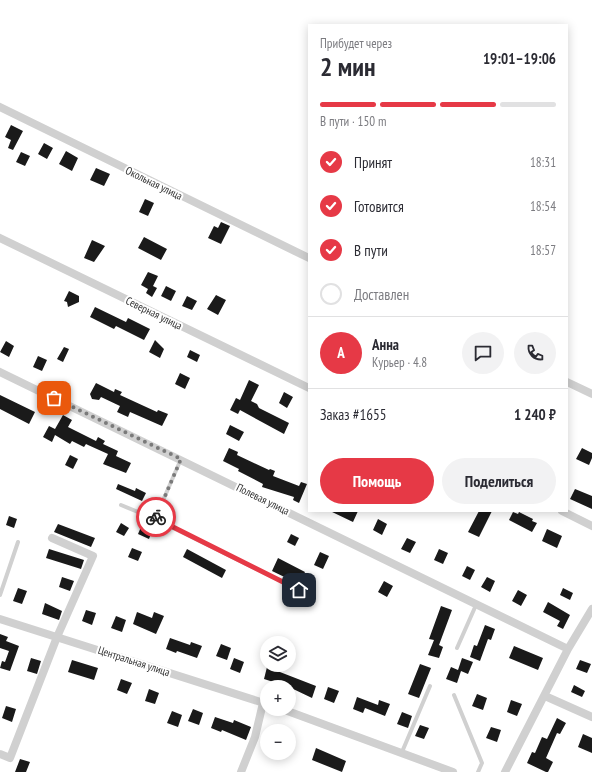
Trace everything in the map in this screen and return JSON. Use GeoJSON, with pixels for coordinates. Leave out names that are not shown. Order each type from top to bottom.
{"type":"FeatureCollection","features":[{"type":"Feature","properties":{"kind":"street","name":"Окольная улица"},"geometry":{"type":"LineString","coordinates":[[0,107],[308,258]]}},
{"type":"Feature","properties":{"kind":"street","name":"Северная улица"},"geometry":{"type":"LineString","coordinates":[[0,238],[308,388]]}},
{"type":"Feature","properties":{"kind":"street","name":"Полевая улица"},"geometry":{"type":"LineString","coordinates":[[0,372],[568,649]]}},
{"type":"Feature","properties":{"kind":"street"},"geometry":{"type":"LineString","coordinates":[[568,382],[592,394]]}},
{"type":"Feature","properties":{"kind":"street"},"geometry":{"type":"LineString","coordinates":[[564,512],[592,526]]}},
{"type":"Feature","properties":{"kind":"street"},"geometry":{"type":"LineString","coordinates":[[0,754],[10,758],[57,637],[93,556],[52,538]]}},
{"type":"Feature","properties":{"kind":"street"},"geometry":{"type":"LineString","coordinates":[[505,772],[568,649],[592,609]]}},
{"type":"Feature","properties":{"kind":"street","name":"Центральная улица"},"geometry":{"type":"LineString","coordinates":[[0,619],[260,702]]}},
{"type":"Feature","properties":{"kind":"street"},"geometry":{"type":"LineString","coordinates":[[545,696],[592,717]]}},
{"type":"Feature","properties":{"kind":"street"},"geometry":{"type":"LineString","coordinates":[[296,714],[453,772]]}},
{"type":"Feature","properties":{"kind":"street"},"geometry":{"type":"LineString","coordinates":[[240,772],[255,737],[261,716]]}},
{"type":"Feature","properties":{"kind":"lane"},"geometry":{"type":"LineString","coordinates":[[155,518],[181,459]]}},
{"type":"Feature","properties":{"kind":"lane"},"geometry":{"type":"LineString","coordinates":[[121,505],[155,518],[299,590]]}},
{"type":"Feature","properties":{"kind":"lane"},"geometry":{"type":"LineString","coordinates":[[0,595],[18,542]]}},
{"type":"Feature","properties":{"kind":"lane"},"geometry":{"type":"LineString","coordinates":[[457,648],[476,605]]}},
{"type":"Feature","properties":{"kind":"lane"},"geometry":{"type":"LineString","coordinates":[[402,752],[430,686]]}},
{"type":"Feature","properties":{"kind":"lane"},"geometry":{"type":"LineString","coordinates":[[454,695],[482,763],[478,772]]}},
{"type":"Feature","properties":{"kind":"building"},"geometry":{"type":"Polygon","coordinates":[[[11,125],[23,131],[13,150],[8,148],[11,140],[5,137],[11,125]]]}},
{"type":"Feature","properties":{"kind":"building"},"geometry":{"type":"Polygon","coordinates":[[[44,143],[53,148],[47,159],[38,154],[44,143]]]}},
{"type":"Feature","properties":{"kind":"building"},"geometry":{"type":"Polygon","coordinates":[[[66,151],[78,158],[72,171],[59,164],[66,151]]]}},
{"type":"Feature","properties":{"kind":"building"},"geometry":{"type":"Polygon","coordinates":[[[21,152],[30,156],[25,166],[16,162],[21,152]]]}},
{"type":"Feature","properties":{"kind":"building"},"geometry":{"type":"Polygon","coordinates":[[[96,168],[110,174],[104,186],[90,180],[96,168]]]}},
{"type":"Feature","properties":{"kind":"building"},"geometry":{"type":"Polygon","coordinates":[[[145,199],[154,203],[148,216],[139,212],[145,199]]]}},
{"type":"Feature","properties":{"kind":"building"},"geometry":{"type":"Polygon","coordinates":[[[221,222],[230,226],[221,244],[208,238],[214,226],[218,228],[221,222]]]}},
{"type":"Feature","properties":{"kind":"building"},"geometry":{"type":"Polygon","coordinates":[[[144,237],[167,249],[161,260],[138,248],[144,237]]]}},
{"type":"Feature","properties":{"kind":"building"},"geometry":{"type":"Polygon","coordinates":[[[92,240],[105,246],[94,262],[84,258],[92,240]]]}},
{"type":"Feature","properties":{"kind":"building"},"geometry":{"type":"Polygon","coordinates":[[[148,272],[158,276],[153,286],[157,288],[152,297],[146,293],[148,289],[141,285],[148,272]]]}},
{"type":"Feature","properties":{"kind":"building"},"geometry":{"type":"Polygon","coordinates":[[[166,286],[176,291],[171,301],[161,296],[166,286]]]}},
{"type":"Feature","properties":{"kind":"building"},"geometry":{"type":"Polygon","coordinates":[[[69,291],[79,296],[79,302],[68,307],[67,302],[64,301],[69,291]]]}},
{"type":"Feature","properties":{"kind":"building"},"geometry":{"type":"Polygon","coordinates":[[[216,295],[226,300],[218,315],[207,309],[216,295]]]}},
{"type":"Feature","properties":{"kind":"building"},"geometry":{"type":"Polygon","coordinates":[[[187,296],[197,301],[192,310],[182,306],[187,296]]]}},
{"type":"Feature","properties":{"kind":"building"},"geometry":{"type":"Polygon","coordinates":[[[95,307],[126,322],[128,318],[150,329],[144,340],[116,326],[114,329],[90,317],[95,307]]]}},
{"type":"Feature","properties":{"kind":"building"},"geometry":{"type":"Polygon","coordinates":[[[155,340],[164,349],[160,358],[149,352],[155,340]]]}},
{"type":"Feature","properties":{"kind":"building"},"geometry":{"type":"Polygon","coordinates":[[[6,341],[14,346],[9,357],[0,352],[6,341]]]}},
{"type":"Feature","properties":{"kind":"building"},"geometry":{"type":"Polygon","coordinates":[[[64,347],[69,349],[63,362],[57,359],[64,347]]]}},
{"type":"Feature","properties":{"kind":"building"},"geometry":{"type":"Polygon","coordinates":[[[190,350],[200,355],[197,362],[187,357],[190,350]]]}},
{"type":"Feature","properties":{"kind":"building"},"geometry":{"type":"Polygon","coordinates":[[[38,356],[47,360],[42,371],[33,367],[38,356]]]}},
{"type":"Feature","properties":{"kind":"building"},"geometry":{"type":"Polygon","coordinates":[[[180,373],[190,378],[185,389],[175,384],[180,373]]]}},
{"type":"Feature","properties":{"kind":"building"},"geometry":{"type":"Polygon","coordinates":[[[249,380],[259,385],[251,401],[257,404],[259,408],[289,423],[284,434],[240,410],[238,414],[230,410],[236,398],[240,400],[249,380]]]}},
{"type":"Feature","properties":{"kind":"building"},"geometry":{"type":"Polygon","coordinates":[[[96,383],[114,392],[115,389],[122,392],[120,395],[157,412],[158,410],[168,414],[162,426],[130,412],[128,417],[117,412],[120,406],[101,397],[99,400],[92,399],[90,394],[96,383]]]}},
{"type":"Feature","properties":{"kind":"building"},"geometry":{"type":"Polygon","coordinates":[[[284,392],[293,397],[287,408],[279,403],[284,392]]]}},
{"type":"Feature","properties":{"kind":"building"},"geometry":{"type":"Polygon","coordinates":[[[0,395],[35,412],[29,424],[0,409],[0,395]]]}},
{"type":"Feature","properties":{"kind":"building"},"geometry":{"type":"Polygon","coordinates":[[[63,415],[72,420],[68,427],[96,441],[98,437],[105,441],[103,444],[118,451],[116,456],[131,463],[126,473],[103,464],[108,454],[86,444],[84,447],[72,441],[70,444],[55,435],[52,442],[43,437],[49,426],[55,429],[63,415]]]}},
{"type":"Feature","properties":{"kind":"building"},"geometry":{"type":"Polygon","coordinates":[[[230,425],[244,432],[239,441],[226,434],[230,425]]]}},
{"type":"Feature","properties":{"kind":"building"},"geometry":{"type":"Polygon","coordinates":[[[229,448],[238,452],[237,455],[269,470],[275,471],[273,476],[299,486],[301,482],[307,484],[299,503],[293,500],[294,497],[262,487],[263,484],[223,461],[229,448]]]}},
{"type":"Feature","properties":{"kind":"building"},"geometry":{"type":"Polygon","coordinates":[[[582,448],[592,453],[592,458],[589,465],[576,459],[582,448]]]}},
{"type":"Feature","properties":{"kind":"building"},"geometry":{"type":"Polygon","coordinates":[[[70,455],[78,459],[73,469],[65,465],[70,455]]]}},
{"type":"Feature","properties":{"kind":"building"},"geometry":{"type":"Polygon","coordinates":[[[118,484],[135,491],[136,488],[146,493],[142,501],[116,489],[118,484]]]}},
{"type":"Feature","properties":{"kind":"building"},"geometry":{"type":"Polygon","coordinates":[[[575,489],[592,496],[592,509],[570,499],[575,489]]]}},
{"type":"Feature","properties":{"kind":"building"},"geometry":{"type":"Polygon","coordinates":[[[332,512],[358,512],[353,522],[332,512]]]}},
{"type":"Feature","properties":{"kind":"building"},"geometry":{"type":"Polygon","coordinates":[[[478,512],[492,512],[479,537],[468,532],[478,512]]]}},
{"type":"Feature","properties":{"kind":"building"},"geometry":{"type":"Polygon","coordinates":[[[513,512],[518,514],[519,512],[533,519],[532,521],[537,523],[532,532],[509,520],[513,512]]]}},
{"type":"Feature","properties":{"kind":"building"},"geometry":{"type":"Polygon","coordinates":[[[9,516],[17,519],[14,528],[6,525],[9,516]]]}},
{"type":"Feature","properties":{"kind":"building"},"geometry":{"type":"Polygon","coordinates":[[[378,519],[387,524],[382,535],[373,530],[378,519]]]}},
{"type":"Feature","properties":{"kind":"building"},"geometry":{"type":"Polygon","coordinates":[[[121,523],[129,528],[124,536],[116,532],[121,523]]]}},
{"type":"Feature","properties":{"kind":"building"},"geometry":{"type":"Polygon","coordinates":[[[58,524],[95,538],[91,547],[54,532],[58,524]]]}},
{"type":"Feature","properties":{"kind":"building"},"geometry":{"type":"Polygon","coordinates":[[[141,527],[152,531],[149,539],[138,534],[141,527]]]}},
{"type":"Feature","properties":{"kind":"building"},"geometry":{"type":"Polygon","coordinates":[[[547,529],[562,536],[557,548],[542,541],[547,529]]]}},
{"type":"Feature","properties":{"kind":"building"},"geometry":{"type":"Polygon","coordinates":[[[291,534],[299,538],[295,546],[287,542],[291,534]]]}},
{"type":"Feature","properties":{"kind":"building"},"geometry":{"type":"Polygon","coordinates":[[[407,538],[416,542],[410,553],[401,549],[407,538]]]}},
{"type":"Feature","properties":{"kind":"building"},"geometry":{"type":"Polygon","coordinates":[[[132,548],[142,552],[138,561],[128,557],[132,548]]]}},
{"type":"Feature","properties":{"kind":"building"},"geometry":{"type":"Polygon","coordinates":[[[49,549],[84,560],[81,569],[46,558],[49,549]]]}},
{"type":"Feature","properties":{"kind":"building"},"geometry":{"type":"Polygon","coordinates":[[[187,549],[226,570],[222,578],[183,557],[187,549]]]}},
{"type":"Feature","properties":{"kind":"building"},"geometry":{"type":"Polygon","coordinates":[[[439,549],[448,553],[443,564],[434,560],[439,549]]]}},
{"type":"Feature","properties":{"kind":"building"},"geometry":{"type":"Polygon","coordinates":[[[320,552],[329,556],[323,569],[314,565],[320,552]]]}},
{"type":"Feature","properties":{"kind":"building"},"geometry":{"type":"Polygon","coordinates":[[[278,558],[305,572],[299,584],[272,571],[278,558]]]}},
{"type":"Feature","properties":{"kind":"building"},"geometry":{"type":"Polygon","coordinates":[[[467,566],[475,570],[470,580],[462,576],[467,566]]]}},
{"type":"Feature","properties":{"kind":"building"},"geometry":{"type":"Polygon","coordinates":[[[62,577],[74,581],[70,591],[59,587],[62,577]]]}},
{"type":"Feature","properties":{"kind":"building"},"geometry":{"type":"Polygon","coordinates":[[[487,577],[495,581],[490,592],[481,587],[487,577]]]}},
{"type":"Feature","properties":{"kind":"building"},"geometry":{"type":"Polygon","coordinates":[[[384,581],[393,586],[387,597],[378,592],[384,581]]]}},
{"type":"Feature","properties":{"kind":"building"},"geometry":{"type":"Polygon","coordinates":[[[18,588],[27,591],[22,604],[13,601],[18,588]]]}},
{"type":"Feature","properties":{"kind":"building"},"geometry":{"type":"Polygon","coordinates":[[[563,588],[573,593],[570,600],[560,595],[563,588]]]}},
{"type":"Feature","properties":{"kind":"building"},"geometry":{"type":"Polygon","coordinates":[[[518,590],[527,595],[521,606],[512,601],[518,590]]]}},
{"type":"Feature","properties":{"kind":"building"},"geometry":{"type":"Polygon","coordinates":[[[548,602],[570,615],[563,629],[557,626],[560,621],[543,612],[548,602]]]}},
{"type":"Feature","properties":{"kind":"building"},"geometry":{"type":"Polygon","coordinates":[[[45,603],[62,611],[59,620],[42,614],[45,603]]]}},
{"type":"Feature","properties":{"kind":"building"},"geometry":{"type":"Polygon","coordinates":[[[441,606],[452,610],[439,645],[443,647],[439,658],[428,655],[434,640],[429,639],[441,606]]]}},
{"type":"Feature","properties":{"kind":"building"},"geometry":{"type":"Polygon","coordinates":[[[86,610],[96,613],[92,625],[82,621],[86,610]]]}},
{"type":"Feature","properties":{"kind":"building"},"geometry":{"type":"Polygon","coordinates":[[[137,612],[152,618],[154,612],[164,616],[156,634],[133,624],[137,612]]]}},
{"type":"Feature","properties":{"kind":"building"},"geometry":{"type":"Polygon","coordinates":[[[116,616],[126,620],[122,632],[111,628],[116,616]]]}},
{"type":"Feature","properties":{"kind":"building"},"geometry":{"type":"Polygon","coordinates":[[[485,625],[495,629],[491,640],[488,639],[480,661],[470,657],[474,645],[477,646],[485,625]]]}},
{"type":"Feature","properties":{"kind":"building"},"geometry":{"type":"Polygon","coordinates":[[[0,634],[8,637],[6,641],[19,646],[10,671],[0,668],[2,661],[5,662],[9,651],[0,648],[0,634]]]}},
{"type":"Feature","properties":{"kind":"building"},"geometry":{"type":"Polygon","coordinates":[[[170,638],[190,645],[191,642],[202,646],[197,658],[166,649],[170,638]]]}},
{"type":"Feature","properties":{"kind":"building"},"geometry":{"type":"Polygon","coordinates":[[[221,644],[231,648],[227,660],[216,656],[221,644]]]}},
{"type":"Feature","properties":{"kind":"building"},"geometry":{"type":"Polygon","coordinates":[[[514,646],[543,658],[538,670],[509,658],[514,646]]]}},
{"type":"Feature","properties":{"kind":"building"},"geometry":{"type":"Polygon","coordinates":[[[31,658],[41,661],[37,674],[27,671],[31,658]]]}},
{"type":"Feature","properties":{"kind":"building"},"geometry":{"type":"Polygon","coordinates":[[[234,658],[244,662],[240,673],[230,669],[234,658]]]}},
{"type":"Feature","properties":{"kind":"building"},"geometry":{"type":"Polygon","coordinates":[[[462,658],[473,662],[468,674],[461,671],[457,683],[446,679],[451,667],[458,670],[462,658]]]}},
{"type":"Feature","properties":{"kind":"building"},"geometry":{"type":"Polygon","coordinates":[[[72,660],[98,668],[94,680],[68,672],[72,660]]]}},
{"type":"Feature","properties":{"kind":"building"},"geometry":{"type":"Polygon","coordinates":[[[580,660],[591,664],[587,673],[576,669],[580,660]]]}},
{"type":"Feature","properties":{"kind":"building"},"geometry":{"type":"Polygon","coordinates":[[[420,664],[431,668],[419,698],[408,694],[420,664]]]}},
{"type":"Feature","properties":{"kind":"building"},"geometry":{"type":"Polygon","coordinates":[[[266,672],[280,672],[316,686],[312,698],[296,690],[296,680],[264,679],[266,672]]]}},
{"type":"Feature","properties":{"kind":"building"},"geometry":{"type":"Polygon","coordinates":[[[121,679],[132,683],[127,694],[117,690],[121,679]]]}},
{"type":"Feature","properties":{"kind":"building"},"geometry":{"type":"Polygon","coordinates":[[[574,685],[585,691],[582,697],[571,692],[574,685]]]}},
{"type":"Feature","properties":{"kind":"building"},"geometry":{"type":"Polygon","coordinates":[[[328,687],[339,691],[334,703],[324,699],[328,687]]]}},
{"type":"Feature","properties":{"kind":"building"},"geometry":{"type":"Polygon","coordinates":[[[149,689],[159,693],[155,704],[145,701],[149,689]]]}},
{"type":"Feature","properties":{"kind":"building"},"geometry":{"type":"Polygon","coordinates":[[[477,694],[487,698],[483,710],[472,706],[477,694]]]}},
{"type":"Feature","properties":{"kind":"building"},"geometry":{"type":"Polygon","coordinates":[[[357,697],[378,705],[379,700],[390,704],[385,716],[365,708],[363,713],[353,709],[357,697]]]}},
{"type":"Feature","properties":{"kind":"building"},"geometry":{"type":"Polygon","coordinates":[[[511,700],[522,704],[517,716],[507,712],[511,700]]]}},
{"type":"Feature","properties":{"kind":"building"},"geometry":{"type":"Polygon","coordinates":[[[6,706],[16,709],[12,722],[2,718],[6,706]]]}},
{"type":"Feature","properties":{"kind":"building"},"geometry":{"type":"Polygon","coordinates":[[[193,709],[203,713],[199,725],[188,721],[193,709]]]}},
{"type":"Feature","properties":{"kind":"building"},"geometry":{"type":"Polygon","coordinates":[[[172,711],[182,715],[178,727],[167,723],[172,711]]]}},
{"type":"Feature","properties":{"kind":"building"},"geometry":{"type":"Polygon","coordinates":[[[402,712],[412,716],[408,728],[397,724],[402,712]]]}},
{"type":"Feature","properties":{"kind":"building"},"geometry":{"type":"Polygon","coordinates":[[[215,717],[233,723],[234,720],[251,727],[246,740],[222,730],[221,732],[211,728],[215,717]]]}},
{"type":"Feature","properties":{"kind":"building"},"geometry":{"type":"Polygon","coordinates":[[[557,718],[566,723],[560,734],[557,733],[546,758],[553,762],[548,772],[546,772],[527,763],[532,752],[535,753],[542,737],[547,739],[557,718]]]}},
{"type":"Feature","properties":{"kind":"building"},"geometry":{"type":"Polygon","coordinates":[[[420,725],[429,728],[424,739],[415,736],[420,725]]]}},
{"type":"Feature","properties":{"kind":"building"},"geometry":{"type":"Polygon","coordinates":[[[491,727],[501,730],[497,742],[486,738],[491,727]]]}},
{"type":"Feature","properties":{"kind":"building"},"geometry":{"type":"Polygon","coordinates":[[[583,734],[592,738],[592,753],[578,747],[583,734]]]}},
{"type":"Feature","properties":{"kind":"building"},"geometry":{"type":"Polygon","coordinates":[[[316,748],[346,761],[342,772],[312,760],[316,748]]]}},
{"type":"Feature","properties":{"kind":"building"},"geometry":{"type":"Polygon","coordinates":[[[20,759],[30,762],[26,772],[15,772],[20,759]]]}},
{"type":"Feature","properties":{"kind":"way so far"},"geometry":{"type":"LineString","coordinates":[[54,398],[181,459],[156,517]]}},
{"type":"Feature","properties":{"kind":"route"},"geometry":{"type":"LineString","coordinates":[[156,517],[155,518],[299,590]]}}]}
